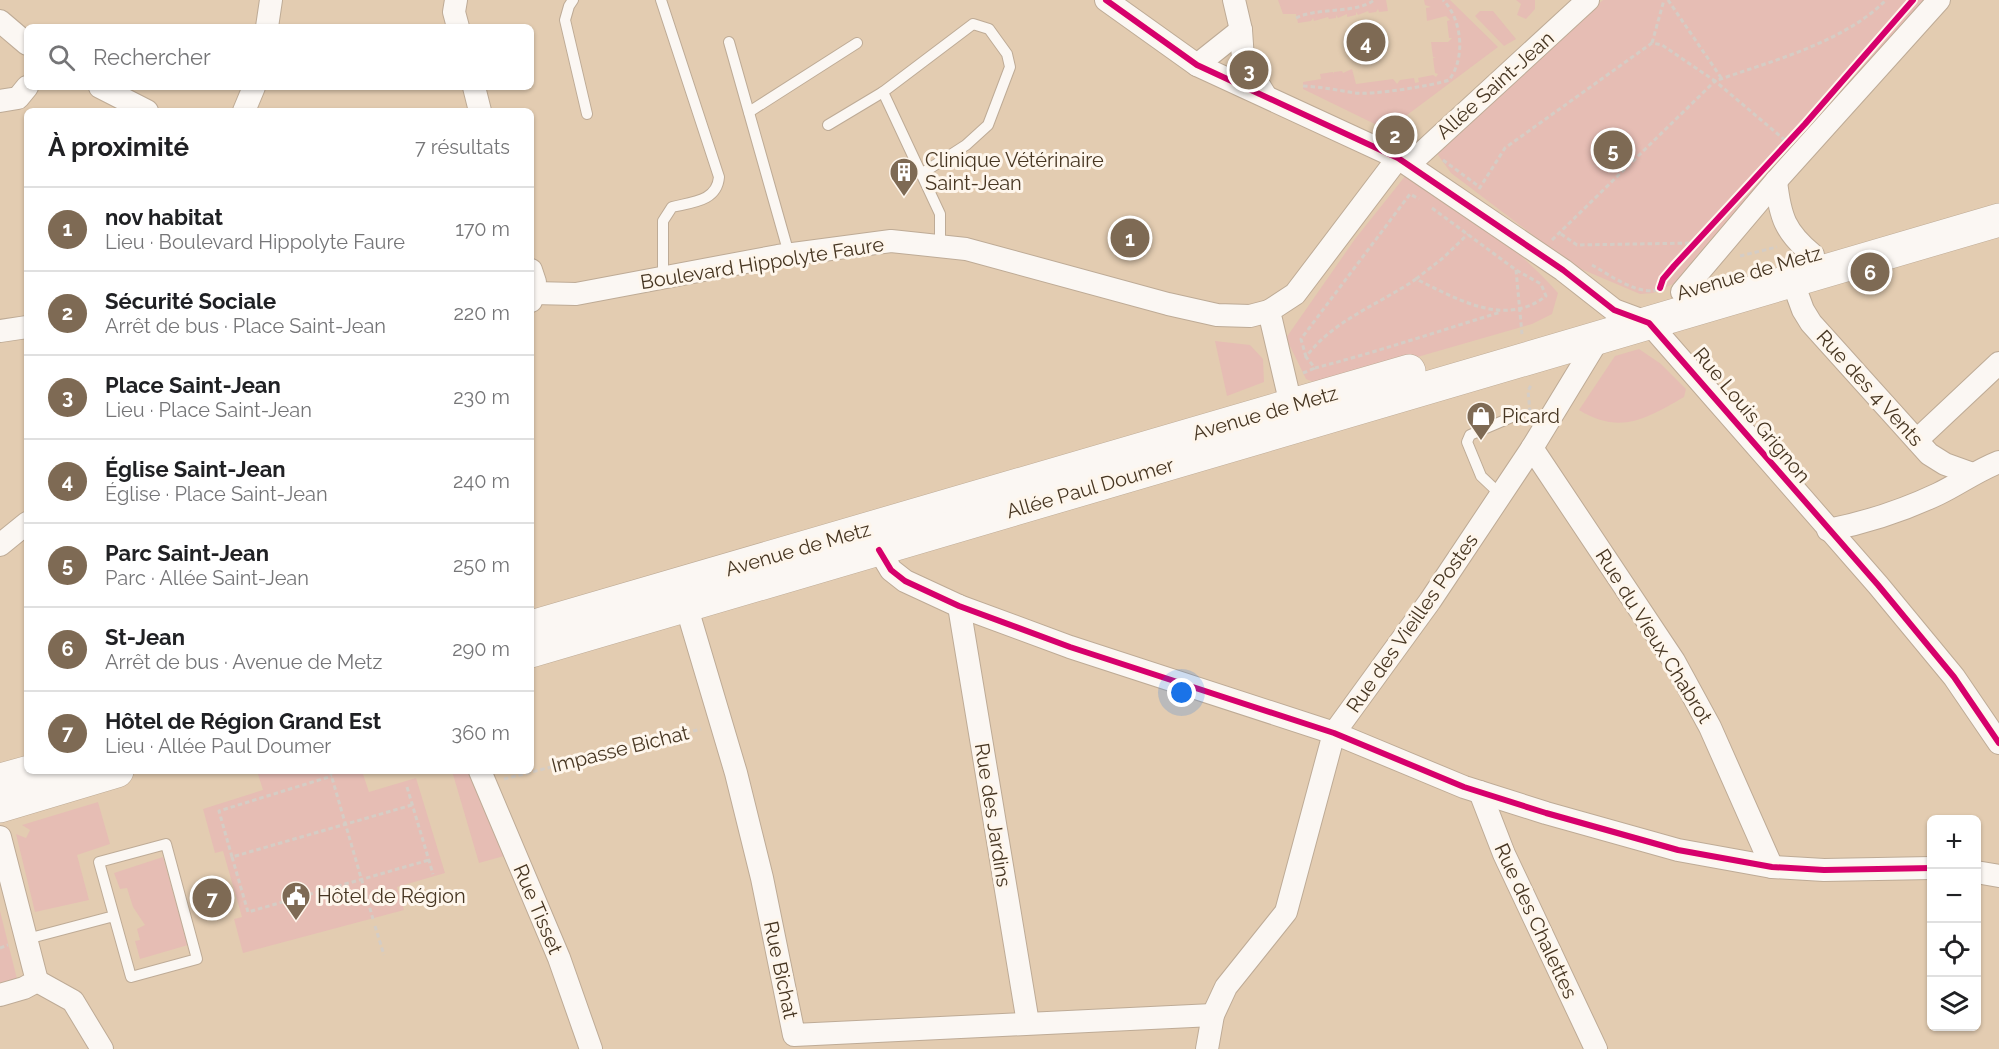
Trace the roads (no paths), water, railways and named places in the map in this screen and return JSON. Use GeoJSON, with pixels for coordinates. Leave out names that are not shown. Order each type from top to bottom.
{"type":"FeatureCollection","features":[{"type":"Feature","properties":{"kind":"main road","name":"Avenue de Metz"},"geometry":{"type":"LineString","coordinates":[[534,626],[1291,405],[1607,324],[1676,294],[1800,249],[1999,201]]}},
{"type":"Feature","properties":{"kind":"main road","name":"Avenue de Metz"},"geometry":{"type":"LineString","coordinates":[[1676,294],[1792,280],[1999,220]]}},
{"type":"Feature","properties":{"kind":"main road","name":"Allée Paul Doumer"},"geometry":{"type":"LineString","coordinates":[[534,650],[879,549],[1607,324],[1649,323],[1676,294]]}},
{"type":"Feature","properties":{"kind":"main road"},"geometry":{"type":"LineString","coordinates":[[0,780],[24,773]]}},
{"type":"Feature","properties":{"kind":"main road"},"geometry":{"type":"LineString","coordinates":[[0,806],[107,774]]}},
{"type":"Feature","properties":{"kind":"street"},"geometry":{"type":"LineString","coordinates":[[267,24],[271,0]]}},
{"type":"Feature","properties":{"kind":"street"},"geometry":{"type":"LineString","coordinates":[[456,0],[454,12],[457,24]]}},
{"type":"Feature","properties":{"kind":"street"},"geometry":{"type":"LineString","coordinates":[[1106,0],[1187,59],[1398,158],[1475,197],[1563,270],[1607,324]]}},
{"type":"Feature","properties":{"kind":"street"},"geometry":{"type":"LineString","coordinates":[[1234,0],[1241,30],[1243,59],[1265,95]]}},
{"type":"Feature","properties":{"kind":"street","name":"Allée Saint-Jean"},"geometry":{"type":"LineString","coordinates":[[1398,158],[1415,159],[1490,93],[1588,0]]}},
{"type":"Feature","properties":{"kind":"street"},"geometry":{"type":"LineString","coordinates":[[1676,294],[1939,0]]}},
{"type":"Feature","properties":{"kind":"street"},"geometry":{"type":"LineString","coordinates":[[0,21],[24,41]]}},
{"type":"Feature","properties":{"kind":"street"},"geometry":{"type":"LineString","coordinates":[[1187,59],[1241,30]]}},
{"type":"Feature","properties":{"kind":"street"},"geometry":{"type":"LineString","coordinates":[[0,101],[18,98],[25,90]]}},
{"type":"Feature","properties":{"kind":"street"},"geometry":{"type":"LineString","coordinates":[[106,90],[141,108]]}},
{"type":"Feature","properties":{"kind":"street"},"geometry":{"type":"LineString","coordinates":[[245,108],[253,90]]}},
{"type":"Feature","properties":{"kind":"street"},"geometry":{"type":"LineString","coordinates":[[475,90],[479,108]]}},
{"type":"Feature","properties":{"kind":"street","name":"Boulevard Hippolyte Faure"},"geometry":{"type":"LineString","coordinates":[[534,297],[576,294],[789,254],[891,241],[966,249],[1168,304],[1217,315],[1250,316],[1269,311],[1294,294],[1398,158]]}},
{"type":"Feature","properties":{"kind":"street"},"geometry":{"type":"LineString","coordinates":[[1776,181],[1779,204],[1788,231],[1800,249]]}},
{"type":"Feature","properties":{"kind":"street","name":"Rue des 4 Vents"},"geometry":{"type":"LineString","coordinates":[[1792,280],[1803,310],[1811,323],[1929,454],[1945,464],[1971,473]]}},
{"type":"Feature","properties":{"kind":"street"},"geometry":{"type":"LineString","coordinates":[[1269,311],[1291,405]]}},
{"type":"Feature","properties":{"kind":"street","name":"Rue Louis Grignon"},"geometry":{"type":"LineString","coordinates":[[1649,323],[1878,585],[1935,654],[1999,743]]}},
{"type":"Feature","properties":{"kind":"street","name":"Rue des Vieilles Postes"},"geometry":{"type":"LineString","coordinates":[[1207,1049],[1213,1015],[1226,987],[1286,912],[1334,733],[1430,601],[1501,495],[1607,324]]}},
{"type":"Feature","properties":{"kind":"street"},"geometry":{"type":"LineString","coordinates":[[0,331],[24,327]]}},
{"type":"Feature","properties":{"kind":"street"},"geometry":{"type":"LineString","coordinates":[[1917,440],[1999,363]]}},
{"type":"Feature","properties":{"kind":"street","name":"Rue du Vieux Chabrot"},"geometry":{"type":"LineString","coordinates":[[1532,448],[1621,578],[1674,661],[1710,727],[1772,867]]}},
{"type":"Feature","properties":{"kind":"street"},"geometry":{"type":"LineString","coordinates":[[1828,530],[1850,526],[1938,494],[1971,473],[1999,462]]}},
{"type":"Feature","properties":{"kind":"street"},"geometry":{"type":"LineString","coordinates":[[0,545],[24,525]]}},
{"type":"Feature","properties":{"kind":"street"},"geometry":{"type":"LineString","coordinates":[[879,549],[891,570],[905,580],[959,606],[1070,647],[1334,733],[1480,792],[1678,850],[1772,867],[1824,870],[1927,868]]}},
{"type":"Feature","properties":{"kind":"street","name":"Rue Bichat"},"geometry":{"type":"LineString","coordinates":[[686,606],[721,724],[762,878],[795,1042],[1028,1023],[1213,1015]]}},
{"type":"Feature","properties":{"kind":"street","name":"Rue des Jardins"},"geometry":{"type":"LineString","coordinates":[[959,606],[1028,1023]]}},
{"type":"Feature","properties":{"kind":"street","name":"Rue Tisset"},"geometry":{"type":"LineString","coordinates":[[483,777],[559,958],[591,1049]]}},
{"type":"Feature","properties":{"kind":"street","name":"Rue des Chalettes"},"geometry":{"type":"LineString","coordinates":[[1480,792],[1504,854],[1596,1049]]}},
{"type":"Feature","properties":{"kind":"street"},"geometry":{"type":"LineString","coordinates":[[0,837],[37,981],[73,1001],[102,1049]]}},
{"type":"Feature","properties":{"kind":"street"},"geometry":{"type":"LineString","coordinates":[[1981,873],[1999,876]]}},
{"type":"Feature","properties":{"kind":"street"},"geometry":{"type":"LineString","coordinates":[[0,995],[24,988],[37,981]]}},
{"type":"Feature","properties":{"kind":"lane"},"geometry":{"type":"LineString","coordinates":[[573,0],[565,21],[587,114]]}},
{"type":"Feature","properties":{"kind":"lane"},"geometry":{"type":"LineString","coordinates":[[661,0],[719,177],[718,187],[710,197],[672,207],[663,221],[663,278]]}},
{"type":"Feature","properties":{"kind":"lane"},"geometry":{"type":"LineString","coordinates":[[828,125],[883,92],[973,24],[989,29],[1007,54],[1010,67],[988,125],[966,145],[921,174]]}},
{"type":"Feature","properties":{"kind":"lane"},"geometry":{"type":"LineString","coordinates":[[729,42],[789,254]]}},
{"type":"Feature","properties":{"kind":"lane"},"geometry":{"type":"LineString","coordinates":[[749,112],[857,43]]}},
{"type":"Feature","properties":{"kind":"lane"},"geometry":{"type":"LineString","coordinates":[[883,92],[940,214],[940,246]]}},
{"type":"Feature","properties":{"kind":"lane"},"geometry":{"type":"LineString","coordinates":[[1501,495],[1481,476],[1467,442],[1470,435],[1512,417]]}},
{"type":"Feature","properties":{"kind":"lane"},"geometry":{"type":"LineString","coordinates":[[166,844],[197,959],[130,977],[114,916],[99,862],[166,844]]}},
{"type":"Feature","properties":{"kind":"lane"},"geometry":{"type":"LineString","coordinates":[[27,939],[114,916]]}},
{"type":"Feature","properties":{"kind":"place","name":"Église Saint-Jean"},"geometry":{"type":"Point","coordinates":[1366,42]}},
{"type":"Feature","properties":{"kind":"place","name":"Place Saint-Jean"},"geometry":{"type":"Point","coordinates":[1249,70]}},
{"type":"Feature","properties":{"kind":"place","name":"Sécurité Sociale"},"geometry":{"type":"Point","coordinates":[1395,135]}},
{"type":"Feature","properties":{"kind":"place","name":"Parc Saint-Jean"},"geometry":{"type":"Point","coordinates":[1613,150]}},
{"type":"Feature","properties":{"kind":"place","name":"Clinique Vétérinaire Saint-Jean"},"geometry":{"type":"Point","coordinates":[904,198]}},
{"type":"Feature","properties":{"kind":"place","name":"nov habitat"},"geometry":{"type":"Point","coordinates":[1130,238]}},
{"type":"Feature","properties":{"kind":"place","name":"St-Jean"},"geometry":{"type":"Point","coordinates":[1870,272]}},
{"type":"Feature","properties":{"kind":"place","name":"Picard"},"geometry":{"type":"Point","coordinates":[1481,442]}},
{"type":"Feature","properties":{"kind":"place","name":"Hôtel de Région Grand Est"},"geometry":{"type":"Point","coordinates":[212,898]}},
{"type":"Feature","properties":{"kind":"place","name":"Hôtel de Région"},"geometry":{"type":"Point","coordinates":[296,922]}}]}
